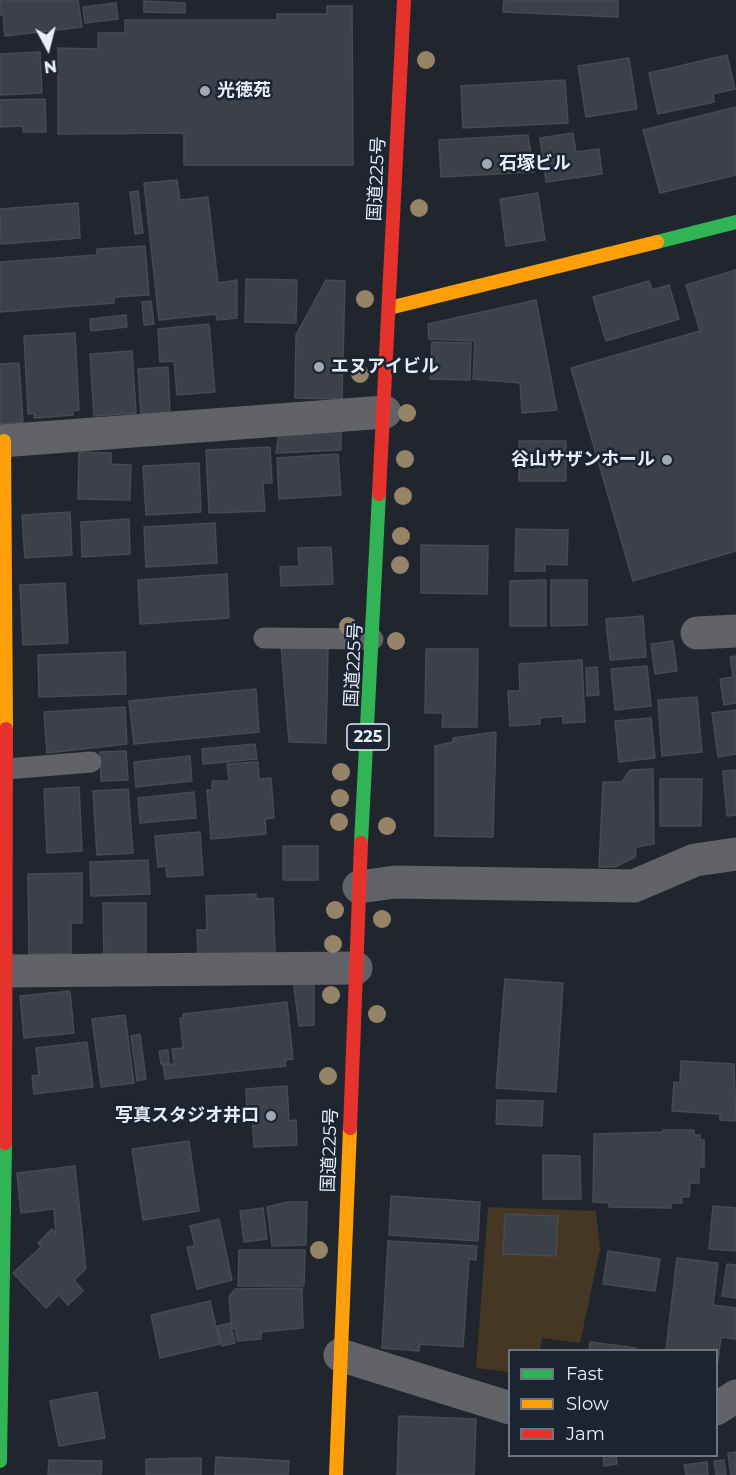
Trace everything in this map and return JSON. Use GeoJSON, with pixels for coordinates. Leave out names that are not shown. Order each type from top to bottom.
{"type":"FeatureCollection","features":[{"type":"Feature","properties":{"kind":"main road","name":"国道225号"},"geometry":{"type":"LineString","coordinates":[[336,1475],[359,887],[385,412],[404,0]]}},
{"type":"Feature","properties":{"kind":"main road"},"geometry":{"type":"LineString","coordinates":[[389,308],[524,278],[736,222]]}},
{"type":"Feature","properties":{"kind":"main road"},"geometry":{"type":"LineString","coordinates":[[0,1461],[3,1395],[6,769],[2,441]]}},
{"type":"Feature","properties":{"kind":"street"},"geometry":{"type":"LineString","coordinates":[[2,441],[385,412]]}},
{"type":"Feature","properties":{"kind":"street"},"geometry":{"type":"LineString","coordinates":[[697,633],[736,631]]}},
{"type":"Feature","properties":{"kind":"street"},"geometry":{"type":"LineString","coordinates":[[359,887],[395,882],[634,886],[695,860],[736,854]]}},
{"type":"Feature","properties":{"kind":"street"},"geometry":{"type":"LineString","coordinates":[[4,971],[356,968]]}},
{"type":"Feature","properties":{"kind":"street"},"geometry":{"type":"LineString","coordinates":[[340,1355],[508,1407]]}},
{"type":"Feature","properties":{"kind":"street"},"geometry":{"type":"LineString","coordinates":[[718,1408],[736,1396]]}},
{"type":"Feature","properties":{"kind":"street"},"geometry":{"type":"LineString","coordinates":[[718,1418],[736,1417]]}},
{"type":"Feature","properties":{"kind":"lane"},"geometry":{"type":"LineString","coordinates":[[264,638],[373,639]]}},
{"type":"Feature","properties":{"kind":"lane"},"geometry":{"type":"LineString","coordinates":[[6,769],[92,762]]}},
{"type":"Feature","properties":{"kind":"shaded area"},"geometry":{"type":"Polygon","coordinates":[[[488,1207],[596,1211],[600,1249],[580,1343],[542,1338],[540,1349],[508,1349],[508,1372],[476,1368],[488,1207]]]}},
{"type":"Feature","properties":{"kind":"building"},"geometry":{"type":"Polygon","coordinates":[[[0,0],[78,0],[82,27],[5,36],[3,15],[0,15],[0,0]]]}},
{"type":"Feature","properties":{"kind":"building"},"geometry":{"type":"Polygon","coordinates":[[[504,0],[618,0],[618,17],[503,12],[504,0]]]}},
{"type":"Feature","properties":{"kind":"building"},"geometry":{"type":"Polygon","coordinates":[[[144,1],[185,3],[185,13],[144,12],[144,1]]]}},
{"type":"Feature","properties":{"kind":"building"},"geometry":{"type":"Polygon","coordinates":[[[116,3],[118,19],[85,23],[83,7],[116,3]]]}},
{"type":"Feature","properties":{"kind":"building","name":"光徳苑"},"geometry":{"type":"Polygon","coordinates":[[[327,6],[352,6],[353,165],[184,165],[184,133],[58,134],[58,48],[98,49],[98,33],[125,33],[125,20],[277,20],[277,14],[327,14],[327,6]]]}},
{"type":"Feature","properties":{"kind":"building"},"geometry":{"type":"Polygon","coordinates":[[[40,52],[42,93],[0,95],[0,54],[40,52]]]}},
{"type":"Feature","properties":{"kind":"building"},"geometry":{"type":"Polygon","coordinates":[[[727,55],[735,89],[713,94],[714,102],[658,114],[649,73],[727,55]]]}},
{"type":"Feature","properties":{"kind":"building"},"geometry":{"type":"Polygon","coordinates":[[[629,58],[637,109],[586,117],[578,66],[629,58]]]}},
{"type":"Feature","properties":{"kind":"building"},"geometry":{"type":"Polygon","coordinates":[[[565,80],[568,123],[463,128],[461,86],[565,80]]]}},
{"type":"Feature","properties":{"kind":"building"},"geometry":{"type":"Polygon","coordinates":[[[45,99],[46,132],[23,132],[23,126],[0,127],[0,100],[45,99]]]}},
{"type":"Feature","properties":{"kind":"building"},"geometry":{"type":"Polygon","coordinates":[[[736,107],[736,175],[660,193],[643,130],[736,107]]]}},
{"type":"Feature","properties":{"kind":"building"},"geometry":{"type":"Polygon","coordinates":[[[573,133],[576,152],[599,149],[602,174],[546,182],[540,138],[573,133]]]}},
{"type":"Feature","properties":{"kind":"building","name":"石塚ビル"},"geometry":{"type":"Polygon","coordinates":[[[528,135],[534,172],[441,177],[439,140],[528,135]]]}},
{"type":"Feature","properties":{"kind":"building"},"geometry":{"type":"Polygon","coordinates":[[[177,180],[180,200],[208,197],[218,283],[237,280],[237,318],[217,320],[216,314],[159,320],[144,183],[177,180]]]}},
{"type":"Feature","properties":{"kind":"building"},"geometry":{"type":"Polygon","coordinates":[[[138,191],[143,233],[135,234],[130,192],[138,191]]]}},
{"type":"Feature","properties":{"kind":"building"},"geometry":{"type":"Polygon","coordinates":[[[538,193],[545,240],[506,246],[500,199],[538,193]]]}},
{"type":"Feature","properties":{"kind":"building"},"geometry":{"type":"Polygon","coordinates":[[[78,203],[80,238],[1,244],[0,209],[78,203]]]}},
{"type":"Feature","properties":{"kind":"building"},"geometry":{"type":"Polygon","coordinates":[[[145,246],[149,295],[114,297],[114,303],[0,312],[0,262],[97,255],[97,249],[145,246]]]}},
{"type":"Feature","properties":{"kind":"building","name":"谷山サザンホール"},"geometry":{"type":"Polygon","coordinates":[[[736,270],[736,551],[633,581],[571,368],[700,331],[686,285],[736,270]]]}},
{"type":"Feature","properties":{"kind":"building"},"geometry":{"type":"Polygon","coordinates":[[[246,279],[297,280],[296,323],[245,322],[246,279]]]}},
{"type":"Feature","properties":{"kind":"building","name":"エヌアイビル"},"geometry":{"type":"Polygon","coordinates":[[[326,280],[345,281],[342,399],[295,398],[296,335],[326,280]]]}},
{"type":"Feature","properties":{"kind":"building"},"geometry":{"type":"Polygon","coordinates":[[[649,281],[652,290],[669,285],[679,319],[606,341],[593,297],[649,281]]]}},
{"type":"Feature","properties":{"kind":"building"},"geometry":{"type":"Polygon","coordinates":[[[536,300],[557,410],[522,413],[520,383],[473,379],[475,341],[429,339],[428,324],[536,300]]]}},
{"type":"Feature","properties":{"kind":"building"},"geometry":{"type":"Polygon","coordinates":[[[151,301],[154,324],[144,325],[142,302],[151,301]]]}},
{"type":"Feature","properties":{"kind":"building"},"geometry":{"type":"Polygon","coordinates":[[[126,315],[127,327],[91,331],[90,319],[126,315]]]}},
{"type":"Feature","properties":{"kind":"building"},"geometry":{"type":"Polygon","coordinates":[[[209,324],[215,392],[177,395],[174,361],[160,362],[158,329],[209,324]]]}},
{"type":"Feature","properties":{"kind":"building"},"geometry":{"type":"Polygon","coordinates":[[[75,333],[79,410],[72,411],[73,415],[34,418],[34,413],[28,414],[24,336],[75,333]]]}},
{"type":"Feature","properties":{"kind":"building"},"geometry":{"type":"Polygon","coordinates":[[[432,342],[471,343],[470,380],[430,379],[432,342]]]}},
{"type":"Feature","properties":{"kind":"building"},"geometry":{"type":"Polygon","coordinates":[[[132,351],[136,413],[94,416],[90,354],[132,351]]]}},
{"type":"Feature","properties":{"kind":"building"},"geometry":{"type":"Polygon","coordinates":[[[19,363],[23,422],[0,424],[0,364],[19,363]]]}},
{"type":"Feature","properties":{"kind":"building"},"geometry":{"type":"Polygon","coordinates":[[[168,367],[170,413],[141,415],[138,369],[168,367]]]}},
{"type":"Feature","properties":{"kind":"building"},"geometry":{"type":"Polygon","coordinates":[[[341,429],[341,450],[276,453],[279,433],[341,429]]]}},
{"type":"Feature","properties":{"kind":"building"},"geometry":{"type":"Polygon","coordinates":[[[519,441],[566,441],[566,481],[519,481],[519,441]]]}},
{"type":"Feature","properties":{"kind":"building"},"geometry":{"type":"Polygon","coordinates":[[[270,447],[272,483],[263,483],[265,511],[209,513],[206,450],[270,447]]]}},
{"type":"Feature","properties":{"kind":"building"},"geometry":{"type":"Polygon","coordinates":[[[79,452],[111,453],[111,464],[131,465],[130,500],[78,499],[79,452]]]}},
{"type":"Feature","properties":{"kind":"building"},"geometry":{"type":"Polygon","coordinates":[[[338,454],[341,495],[279,499],[277,458],[338,454]]]}},
{"type":"Feature","properties":{"kind":"building"},"geometry":{"type":"Polygon","coordinates":[[[199,463],[201,512],[146,515],[143,466],[199,463]]]}},
{"type":"Feature","properties":{"kind":"building"},"geometry":{"type":"Polygon","coordinates":[[[70,512],[72,555],[25,558],[22,515],[70,512]]]}},
{"type":"Feature","properties":{"kind":"building"},"geometry":{"type":"Polygon","coordinates":[[[129,519],[130,554],[82,557],[81,522],[129,519]]]}},
{"type":"Feature","properties":{"kind":"building"},"geometry":{"type":"Polygon","coordinates":[[[215,523],[217,563],[146,567],[144,527],[215,523]]]}},
{"type":"Feature","properties":{"kind":"building"},"geometry":{"type":"Polygon","coordinates":[[[516,529],[568,530],[567,565],[545,564],[545,571],[515,571],[516,529]]]}},
{"type":"Feature","properties":{"kind":"building"},"geometry":{"type":"Polygon","coordinates":[[[421,545],[488,546],[487,594],[421,593],[421,545]]]}},
{"type":"Feature","properties":{"kind":"building"},"geometry":{"type":"Polygon","coordinates":[[[331,547],[333,584],[281,586],[280,567],[299,566],[298,548],[331,547]]]}},
{"type":"Feature","properties":{"kind":"building"},"geometry":{"type":"Polygon","coordinates":[[[227,574],[229,618],[140,624],[138,580],[227,574]]]}},
{"type":"Feature","properties":{"kind":"building"},"geometry":{"type":"Polygon","coordinates":[[[546,580],[546,626],[510,626],[510,581],[546,580]]]}},
{"type":"Feature","properties":{"kind":"building"},"geometry":{"type":"Polygon","coordinates":[[[551,580],[587,580],[587,625],[551,626],[551,580]]]}},
{"type":"Feature","properties":{"kind":"building"},"geometry":{"type":"Polygon","coordinates":[[[65,583],[68,643],[23,645],[20,585],[65,583]]]}},
{"type":"Feature","properties":{"kind":"building"},"geometry":{"type":"Polygon","coordinates":[[[643,616],[646,657],[610,660],[606,619],[643,616]]]}},
{"type":"Feature","properties":{"kind":"building"},"geometry":{"type":"Polygon","coordinates":[[[673,641],[677,671],[655,674],[651,644],[673,641]]]}},
{"type":"Feature","properties":{"kind":"building"},"geometry":{"type":"Polygon","coordinates":[[[281,645],[328,649],[326,743],[289,742],[281,645]]]}},
{"type":"Feature","properties":{"kind":"building"},"geometry":{"type":"Polygon","coordinates":[[[426,649],[478,649],[477,727],[442,727],[443,713],[425,713],[426,649]]]}},
{"type":"Feature","properties":{"kind":"building"},"geometry":{"type":"Polygon","coordinates":[[[125,652],[126,694],[39,697],[38,655],[125,652]]]}},
{"type":"Feature","properties":{"kind":"building"},"geometry":{"type":"Polygon","coordinates":[[[736,656],[736,703],[724,705],[720,679],[733,677],[730,657],[736,656]]]}},
{"type":"Feature","properties":{"kind":"building"},"geometry":{"type":"Polygon","coordinates":[[[582,660],[585,722],[563,723],[563,716],[540,718],[540,724],[510,726],[508,691],[520,691],[519,664],[582,660]]]}},
{"type":"Feature","properties":{"kind":"building"},"geometry":{"type":"Polygon","coordinates":[[[647,666],[651,706],[615,710],[611,669],[647,666]]]}},
{"type":"Feature","properties":{"kind":"building"},"geometry":{"type":"Polygon","coordinates":[[[597,667],[599,695],[587,696],[586,668],[597,667]]]}},
{"type":"Feature","properties":{"kind":"building"},"geometry":{"type":"Polygon","coordinates":[[[256,689],[259,732],[134,744],[129,701],[256,689]]]}},
{"type":"Feature","properties":{"kind":"building"},"geometry":{"type":"Polygon","coordinates":[[[697,697],[702,752],[662,756],[658,700],[697,697]]]}},
{"type":"Feature","properties":{"kind":"building"},"geometry":{"type":"Polygon","coordinates":[[[125,707],[127,744],[47,753],[44,712],[125,707]]]}},
{"type":"Feature","properties":{"kind":"building"},"geometry":{"type":"Polygon","coordinates":[[[736,710],[736,754],[718,757],[712,713],[736,710]]]}},
{"type":"Feature","properties":{"kind":"building"},"geometry":{"type":"Polygon","coordinates":[[[651,718],[655,758],[619,762],[615,721],[651,718]]]}},
{"type":"Feature","properties":{"kind":"building"},"geometry":{"type":"Polygon","coordinates":[[[496,732],[493,837],[435,836],[435,746],[453,742],[453,738],[496,732]]]}},
{"type":"Feature","properties":{"kind":"building"},"geometry":{"type":"Polygon","coordinates":[[[255,744],[257,759],[203,764],[202,749],[255,744]]]}},
{"type":"Feature","properties":{"kind":"building"},"geometry":{"type":"Polygon","coordinates":[[[126,751],[128,780],[101,781],[100,752],[126,751]]]}},
{"type":"Feature","properties":{"kind":"building"},"geometry":{"type":"Polygon","coordinates":[[[190,756],[192,781],[136,787],[134,762],[190,756]]]}},
{"type":"Feature","properties":{"kind":"building"},"geometry":{"type":"Polygon","coordinates":[[[258,762],[259,779],[271,778],[274,818],[265,819],[266,834],[211,839],[207,790],[212,790],[212,781],[229,781],[227,764],[258,762]]]}},
{"type":"Feature","properties":{"kind":"building"},"geometry":{"type":"Polygon","coordinates":[[[653,769],[654,844],[636,847],[635,857],[615,867],[599,867],[603,782],[622,782],[630,770],[653,769]]]}},
{"type":"Feature","properties":{"kind":"building"},"geometry":{"type":"Polygon","coordinates":[[[736,770],[736,815],[727,816],[723,771],[736,770]]]}},
{"type":"Feature","properties":{"kind":"building"},"geometry":{"type":"Polygon","coordinates":[[[660,779],[702,779],[701,826],[660,826],[660,779]]]}},
{"type":"Feature","properties":{"kind":"building"},"geometry":{"type":"Polygon","coordinates":[[[79,787],[82,851],[47,853],[44,789],[79,787]]]}},
{"type":"Feature","properties":{"kind":"building"},"geometry":{"type":"Polygon","coordinates":[[[128,789],[133,853],[97,855],[93,791],[128,789]]]}},
{"type":"Feature","properties":{"kind":"building"},"geometry":{"type":"Polygon","coordinates":[[[194,792],[196,818],[140,823],[138,798],[194,792]]]}},
{"type":"Feature","properties":{"kind":"building"},"geometry":{"type":"Polygon","coordinates":[[[200,832],[203,875],[167,877],[166,866],[158,867],[155,836],[200,832]]]}},
{"type":"Feature","properties":{"kind":"building"},"geometry":{"type":"Polygon","coordinates":[[[283,846],[318,846],[318,880],[283,880],[283,846]]]}},
{"type":"Feature","properties":{"kind":"building"},"geometry":{"type":"Polygon","coordinates":[[[148,860],[150,894],[91,896],[90,862],[148,860]]]}},
{"type":"Feature","properties":{"kind":"building"},"geometry":{"type":"Polygon","coordinates":[[[82,873],[82,923],[71,923],[71,954],[29,954],[28,874],[82,873]]]}},
{"type":"Feature","properties":{"kind":"building"},"geometry":{"type":"Polygon","coordinates":[[[256,894],[256,899],[273,898],[275,953],[198,955],[197,930],[207,930],[206,896],[256,894]]]}},
{"type":"Feature","properties":{"kind":"building"},"geometry":{"type":"Polygon","coordinates":[[[103,903],[146,903],[146,957],[104,958],[103,903]]]}},
{"type":"Feature","properties":{"kind":"building"},"geometry":{"type":"Polygon","coordinates":[[[314,978],[314,1025],[299,1026],[293,980],[314,978]]]}},
{"type":"Feature","properties":{"kind":"building"},"geometry":{"type":"Polygon","coordinates":[[[505,979],[563,983],[556,1092],[496,1088],[505,979]]]}},
{"type":"Feature","properties":{"kind":"building"},"geometry":{"type":"Polygon","coordinates":[[[70,991],[74,1033],[24,1038],[20,996],[70,991]]]}},
{"type":"Feature","properties":{"kind":"building"},"geometry":{"type":"Polygon","coordinates":[[[287,1002],[293,1059],[285,1060],[286,1066],[165,1079],[163,1065],[174,1064],[172,1049],[183,1048],[180,1018],[184,1018],[183,1014],[287,1002]]]}},
{"type":"Feature","properties":{"kind":"building"},"geometry":{"type":"Polygon","coordinates":[[[125,1015],[134,1083],[101,1087],[92,1019],[125,1015]]]}},
{"type":"Feature","properties":{"kind":"building"},"geometry":{"type":"Polygon","coordinates":[[[140,1034],[146,1079],[137,1081],[131,1036],[140,1034]]]}},
{"type":"Feature","properties":{"kind":"building"},"geometry":{"type":"Polygon","coordinates":[[[87,1042],[93,1087],[34,1094],[32,1076],[39,1075],[36,1048],[87,1042]]]}},
{"type":"Feature","properties":{"kind":"building"},"geometry":{"type":"Polygon","coordinates":[[[168,1050],[169,1063],[161,1064],[159,1051],[168,1050]]]}},
{"type":"Feature","properties":{"kind":"building"},"geometry":{"type":"Polygon","coordinates":[[[681,1061],[734,1064],[736,1121],[720,1120],[720,1114],[672,1111],[674,1082],[680,1083],[681,1061]]]}},
{"type":"Feature","properties":{"kind":"building","name":"写真スタジオ井口"},"geometry":{"type":"Polygon","coordinates":[[[287,1086],[289,1121],[296,1120],[297,1145],[254,1147],[252,1112],[247,1113],[246,1089],[287,1086]]]}},
{"type":"Feature","properties":{"kind":"building"},"geometry":{"type":"Polygon","coordinates":[[[497,1100],[543,1101],[542,1126],[496,1124],[497,1100]]]}},
{"type":"Feature","properties":{"kind":"building"},"geometry":{"type":"Polygon","coordinates":[[[663,1130],[694,1130],[694,1135],[700,1135],[700,1140],[704,1140],[704,1167],[699,1167],[699,1183],[690,1183],[689,1197],[682,1197],[682,1203],[671,1203],[671,1208],[609,1207],[609,1203],[593,1202],[594,1134],[663,1132],[663,1130]]]}},
{"type":"Feature","properties":{"kind":"building"},"geometry":{"type":"Polygon","coordinates":[[[189,1141],[199,1211],[143,1220],[132,1149],[189,1141]]]}},
{"type":"Feature","properties":{"kind":"building"},"geometry":{"type":"Polygon","coordinates":[[[543,1155],[580,1156],[581,1199],[543,1199],[543,1155]]]}},
{"type":"Feature","properties":{"kind":"building"},"geometry":{"type":"Polygon","coordinates":[[[75,1166],[86,1269],[74,1280],[83,1291],[68,1305],[59,1295],[46,1308],[13,1273],[41,1247],[38,1243],[52,1229],[56,1234],[54,1209],[21,1213],[17,1173],[75,1166]]]}},
{"type":"Feature","properties":{"kind":"building"},"geometry":{"type":"Polygon","coordinates":[[[391,1196],[480,1202],[478,1241],[389,1235],[391,1196]]]}},
{"type":"Feature","properties":{"kind":"building"},"geometry":{"type":"Polygon","coordinates":[[[287,1202],[307,1202],[306,1245],[272,1246],[267,1207],[287,1202]]]}},
{"type":"Feature","properties":{"kind":"building"},"geometry":{"type":"Polygon","coordinates":[[[713,1206],[736,1208],[736,1251],[709,1249],[713,1206]]]}},
{"type":"Feature","properties":{"kind":"building"},"geometry":{"type":"Polygon","coordinates":[[[263,1208],[267,1239],[244,1242],[240,1211],[263,1208]]]}},
{"type":"Feature","properties":{"kind":"building"},"geometry":{"type":"Polygon","coordinates":[[[505,1214],[558,1216],[556,1256],[503,1254],[505,1214]]]}},
{"type":"Feature","properties":{"kind":"building"},"geometry":{"type":"Polygon","coordinates":[[[219,1219],[232,1280],[197,1289],[187,1247],[195,1246],[190,1226],[219,1219]]]}},
{"type":"Feature","properties":{"kind":"building"},"geometry":{"type":"Polygon","coordinates":[[[388,1241],[477,1246],[476,1260],[469,1259],[463,1347],[420,1344],[419,1351],[382,1348],[388,1241]]]}},
{"type":"Feature","properties":{"kind":"building"},"geometry":{"type":"Polygon","coordinates":[[[239,1250],[305,1250],[304,1286],[238,1286],[239,1250]]]}},
{"type":"Feature","properties":{"kind":"building"},"geometry":{"type":"Polygon","coordinates":[[[608,1251],[660,1259],[655,1291],[603,1284],[608,1251]]]}},
{"type":"Feature","properties":{"kind":"building"},"geometry":{"type":"Polygon","coordinates":[[[677,1258],[718,1263],[713,1305],[736,1308],[736,1339],[721,1337],[718,1362],[718,1349],[666,1349],[677,1258]]]}},
{"type":"Feature","properties":{"kind":"building"},"geometry":{"type":"Polygon","coordinates":[[[727,1264],[736,1265],[736,1298],[722,1296],[727,1264]]]}},
{"type":"Feature","properties":{"kind":"building"},"geometry":{"type":"Polygon","coordinates":[[[302,1288],[303,1328],[261,1332],[261,1339],[237,1341],[235,1328],[232,1329],[229,1297],[235,1289],[302,1288]]]}},
{"type":"Feature","properties":{"kind":"building"},"geometry":{"type":"Polygon","coordinates":[[[210,1301],[220,1344],[160,1358],[151,1315],[210,1301]]]}},
{"type":"Feature","properties":{"kind":"building"},"geometry":{"type":"Polygon","coordinates":[[[230,1323],[235,1343],[222,1346],[217,1326],[230,1323]]]}},
{"type":"Feature","properties":{"kind":"building"},"geometry":{"type":"Polygon","coordinates":[[[590,1342],[636,1348],[636,1349],[589,1349],[590,1342]]]}},
{"type":"Feature","properties":{"kind":"building"},"geometry":{"type":"Polygon","coordinates":[[[97,1392],[105,1438],[59,1446],[50,1401],[97,1392]]]}},
{"type":"Feature","properties":{"kind":"building"},"geometry":{"type":"Polygon","coordinates":[[[399,1416],[476,1419],[474,1475],[397,1475],[399,1416]]]}},
{"type":"Feature","properties":{"kind":"building"},"geometry":{"type":"Polygon","coordinates":[[[736,1452],[736,1475],[731,1475],[728,1453],[736,1452]]]}},
{"type":"Feature","properties":{"kind":"building"},"geometry":{"type":"Polygon","coordinates":[[[216,1457],[289,1461],[288,1475],[215,1475],[216,1457]]]}},
{"type":"Feature","properties":{"kind":"building"},"geometry":{"type":"Polygon","coordinates":[[[603,1457],[616,1457],[617,1464],[604,1466],[603,1457]]]}},
{"type":"Feature","properties":{"kind":"building"},"geometry":{"type":"Polygon","coordinates":[[[201,1458],[201,1475],[146,1475],[146,1459],[201,1458]]]}},
{"type":"Feature","properties":{"kind":"building"},"geometry":{"type":"Polygon","coordinates":[[[49,1460],[102,1461],[101,1475],[48,1475],[49,1460]]]}},
{"type":"Feature","properties":{"kind":"building"},"geometry":{"type":"Polygon","coordinates":[[[724,1460],[726,1475],[716,1475],[714,1461],[724,1460]]]}},
{"type":"Feature","properties":{"kind":"building"},"geometry":{"type":"Polygon","coordinates":[[[707,1462],[708,1475],[686,1475],[684,1465],[707,1462]]]}},
{"type":"Feature","properties":{"kind":"traffic: fast"},"geometry":{"type":"LineString","coordinates":[[657,242],[736,222]]}},
{"type":"Feature","properties":{"kind":"traffic: fast"},"geometry":{"type":"LineString","coordinates":[[361,843],[379,494]]}},
{"type":"Feature","properties":{"kind":"traffic: fast"},"geometry":{"type":"LineString","coordinates":[[0,1461],[5,1143]]}},
{"type":"Feature","properties":{"kind":"traffic: slow"},"geometry":{"type":"LineString","coordinates":[[389,308],[657,242]]}},
{"type":"Feature","properties":{"kind":"traffic: slow"},"geometry":{"type":"LineString","coordinates":[[4,441],[6,729]]}},
{"type":"Feature","properties":{"kind":"traffic: slow"},"geometry":{"type":"LineString","coordinates":[[336,1475],[350,1128]]}},
{"type":"Feature","properties":{"kind":"traffic: jam"},"geometry":{"type":"LineString","coordinates":[[379,494],[404,0]]}},
{"type":"Feature","properties":{"kind":"traffic: jam"},"geometry":{"type":"LineString","coordinates":[[5,1143],[6,729]]}},
{"type":"Feature","properties":{"kind":"traffic: jam"},"geometry":{"type":"LineString","coordinates":[[350,1128],[361,843]]}},
{"type":"Feature","properties":{"kind":"place","name":"光徳苑"},"geometry":{"type":"Point","coordinates":[205,91]}},
{"type":"Feature","properties":{"kind":"place","name":"石塚ビル"},"geometry":{"type":"Point","coordinates":[487,164]}},
{"type":"Feature","properties":{"kind":"place","name":"エヌアイビル"},"geometry":{"type":"Point","coordinates":[319,367]}},
{"type":"Feature","properties":{"kind":"place","name":"谷山サザンホール"},"geometry":{"type":"Point","coordinates":[667,460]}},
{"type":"Feature","properties":{"kind":"place","name":"写真スタジオ井口"},"geometry":{"type":"Point","coordinates":[271,1116]}}]}
